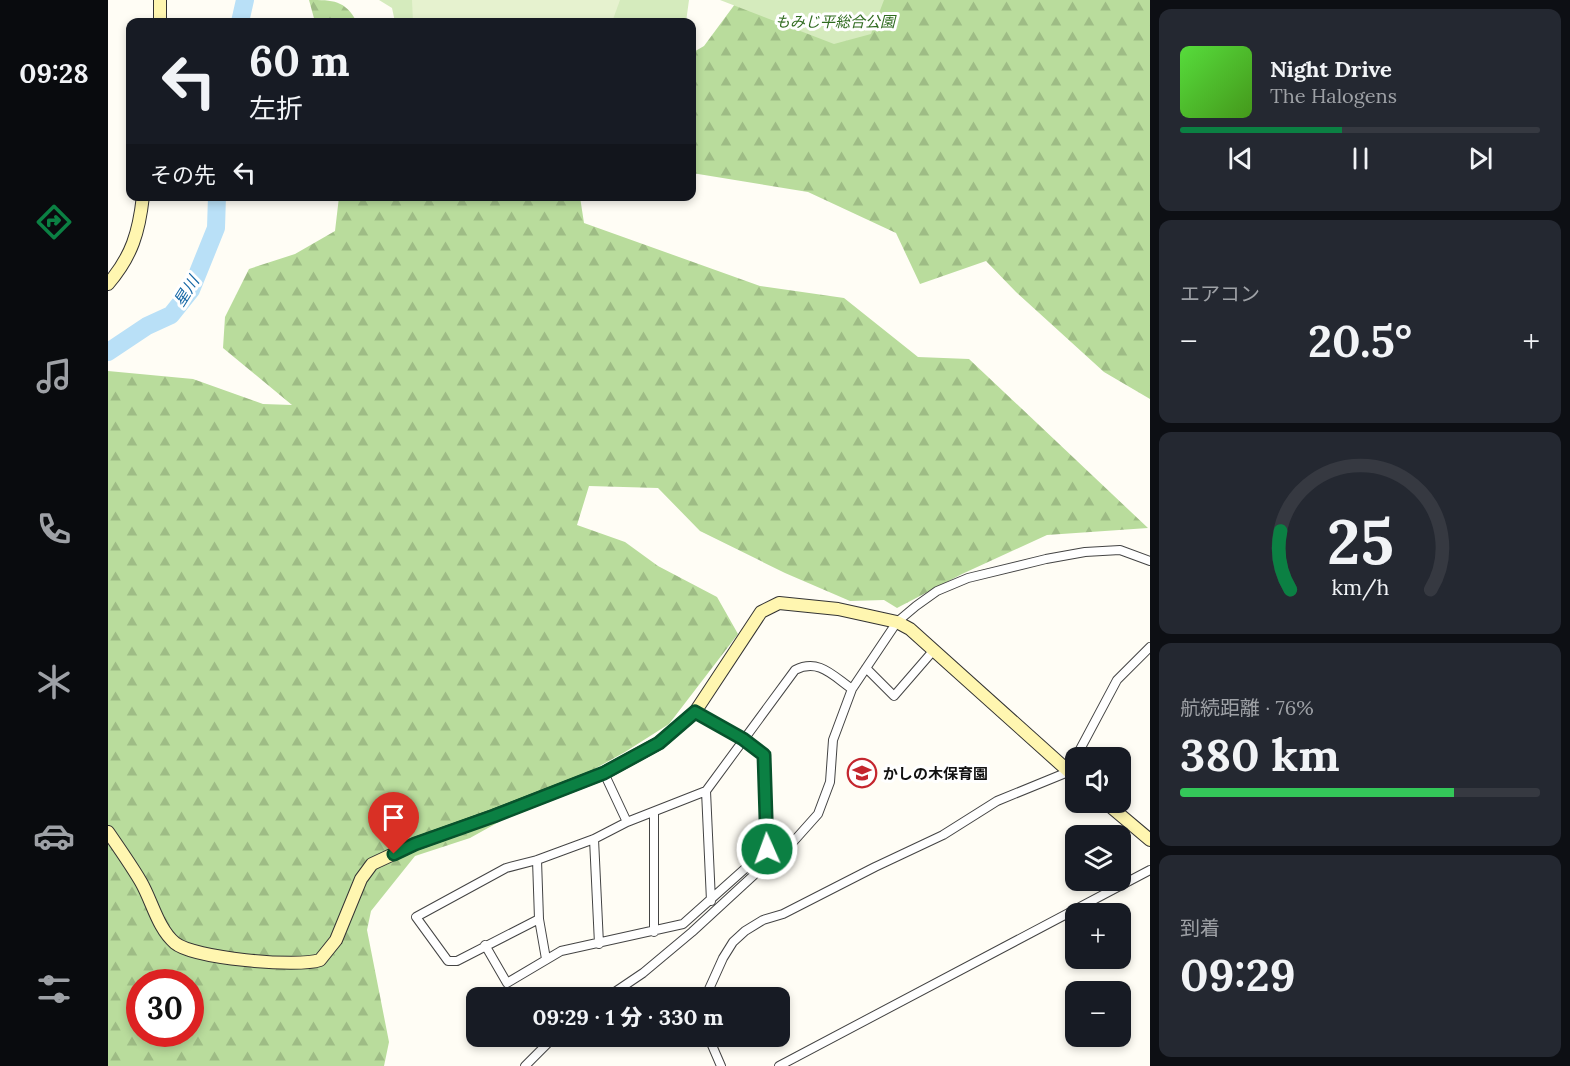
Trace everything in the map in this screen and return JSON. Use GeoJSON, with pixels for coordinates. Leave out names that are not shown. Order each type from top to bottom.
{"type":"FeatureCollection","features":[{"type":"Feature","properties":{"kind":"street"},"geometry":{"type":"LineString","coordinates":[[160,0],[160,18]]}},
{"type":"Feature","properties":{"kind":"street"},"geometry":{"type":"LineString","coordinates":[[108,284],[131,251],[140,228],[143,201]]}},
{"type":"Feature","properties":{"kind":"street"},"geometry":{"type":"LineString","coordinates":[[622,987],[643,973],[692,932],[755,874],[793,843],[818,814],[830,782],[833,740],[852,690],[897,622],[938,591],[968,578],[1046,559],[1085,552],[1120,550],[1150,561]]}},
{"type":"Feature","properties":{"kind":"street"},"geometry":{"type":"LineString","coordinates":[[108,832],[142,882],[166,932],[176,944],[227,958],[283,963],[320,960],[336,940],[361,879],[372,864],[415,844],[604,773],[659,743],[695,712],[761,612],[779,603],[838,609],[897,622],[910,629],[1065,769]]}},
{"type":"Feature","properties":{"kind":"street"},"geometry":{"type":"LineString","coordinates":[[1085,747],[1117,680],[1150,647]]}},
{"type":"Feature","properties":{"kind":"street"},"geometry":{"type":"LineString","coordinates":[[866,668],[894,696],[933,651]]}},
{"type":"Feature","properties":{"kind":"street"},"geometry":{"type":"LineString","coordinates":[[539,920],[457,961],[448,960],[416,917],[506,868],[537,860],[594,839],[627,822],[706,791],[795,670],[807,664],[818,666],[852,690]]}},
{"type":"Feature","properties":{"kind":"street"},"geometry":{"type":"LineString","coordinates":[[485,945],[507,983],[561,951],[683,924],[767,849],[764,755],[743,739],[695,712]]}},
{"type":"Feature","properties":{"kind":"street"},"geometry":{"type":"LineString","coordinates":[[604,773],[627,822]]}},
{"type":"Feature","properties":{"kind":"street"},"geometry":{"type":"LineString","coordinates":[[710,987],[733,942],[763,920],[783,914],[943,835],[998,801],[1065,777]]}},
{"type":"Feature","properties":{"kind":"street"},"geometry":{"type":"LineString","coordinates":[[706,791],[711,901]]}},
{"type":"Feature","properties":{"kind":"street"},"geometry":{"type":"LineString","coordinates":[[654,812],[654,932]]}},
{"type":"Feature","properties":{"kind":"street"},"geometry":{"type":"LineString","coordinates":[[1118,813],[1150,840]]}},
{"type":"Feature","properties":{"kind":"street"},"geometry":{"type":"LineString","coordinates":[[594,839],[599,944]]}},
{"type":"Feature","properties":{"kind":"street"},"geometry":{"type":"LineString","coordinates":[[537,860],[539,920],[546,959]]}},
{"type":"Feature","properties":{"kind":"street"},"geometry":{"type":"LineString","coordinates":[[779,1066],[1150,870]]}},
{"type":"Feature","properties":{"kind":"street"},"geometry":{"type":"LineString","coordinates":[[525,1066],[544,1047]]}},
{"type":"Feature","properties":{"kind":"street"},"geometry":{"type":"LineString","coordinates":[[713,1047],[721,1066]]}},
{"type":"Feature","properties":{"kind":"green space"},"geometry":{"type":"Polygon","coordinates":[[[309,0],[338,3],[348,9],[354,18],[314,18],[309,0]]]}},
{"type":"Feature","properties":{"kind":"green space"},"geometry":{"type":"Polygon","coordinates":[[[379,0],[689,0],[687,18],[394,18],[392,8],[379,0]]]}},
{"type":"Feature","properties":{"kind":"green space"},"geometry":{"type":"Polygon","coordinates":[[[412,0],[620,0],[613,18],[413,18],[412,0]]]}},
{"type":"Feature","properties":{"kind":"green space","name":"もみじ平総合公園"},"geometry":{"type":"Polygon","coordinates":[[[720,0],[884,0],[871,34],[834,44],[720,0]]]}},
{"type":"Feature","properties":{"kind":"green space"},"geometry":{"type":"Polygon","coordinates":[[[738,0],[1150,0],[1150,399],[1104,372],[1016,292],[986,261],[920,284],[896,233],[808,192],[696,174],[696,51],[704,46],[738,0]]]}},
{"type":"Feature","properties":{"kind":"green space"},"geometry":{"type":"Polygon","coordinates":[[[339,201],[581,201],[584,223],[760,286],[844,298],[918,357],[969,359],[1148,528],[1047,535],[962,574],[897,608],[884,600],[850,601],[785,573],[700,531],[658,488],[589,486],[577,525],[625,542],[658,566],[717,597],[738,634],[669,724],[625,752],[470,838],[415,856],[371,911],[367,930],[389,1042],[384,1066],[108,1066],[108,371],[193,379],[263,404],[292,405],[223,348],[225,317],[249,269],[295,254],[335,231],[339,201]]]}},
{"type":"Feature","properties":{"kind":"waterway","name":"星川"},"geometry":{"type":"LineString","coordinates":[[241,18],[245,0]]}},
{"type":"Feature","properties":{"kind":"waterway","name":"星川"},"geometry":{"type":"LineString","coordinates":[[108,352],[147,326],[171,315],[191,290],[216,228],[217,201]]}},
{"type":"Feature","properties":{"kind":"place","name":"かしの木保育園"},"geometry":{"type":"Point","coordinates":[862,773]}},
{"type":"Feature","properties":{"kind":"route"},"geometry":{"type":"LineString","coordinates":[[394,854],[604,773],[659,743],[695,712],[743,739],[764,755],[767,849]]}}]}
